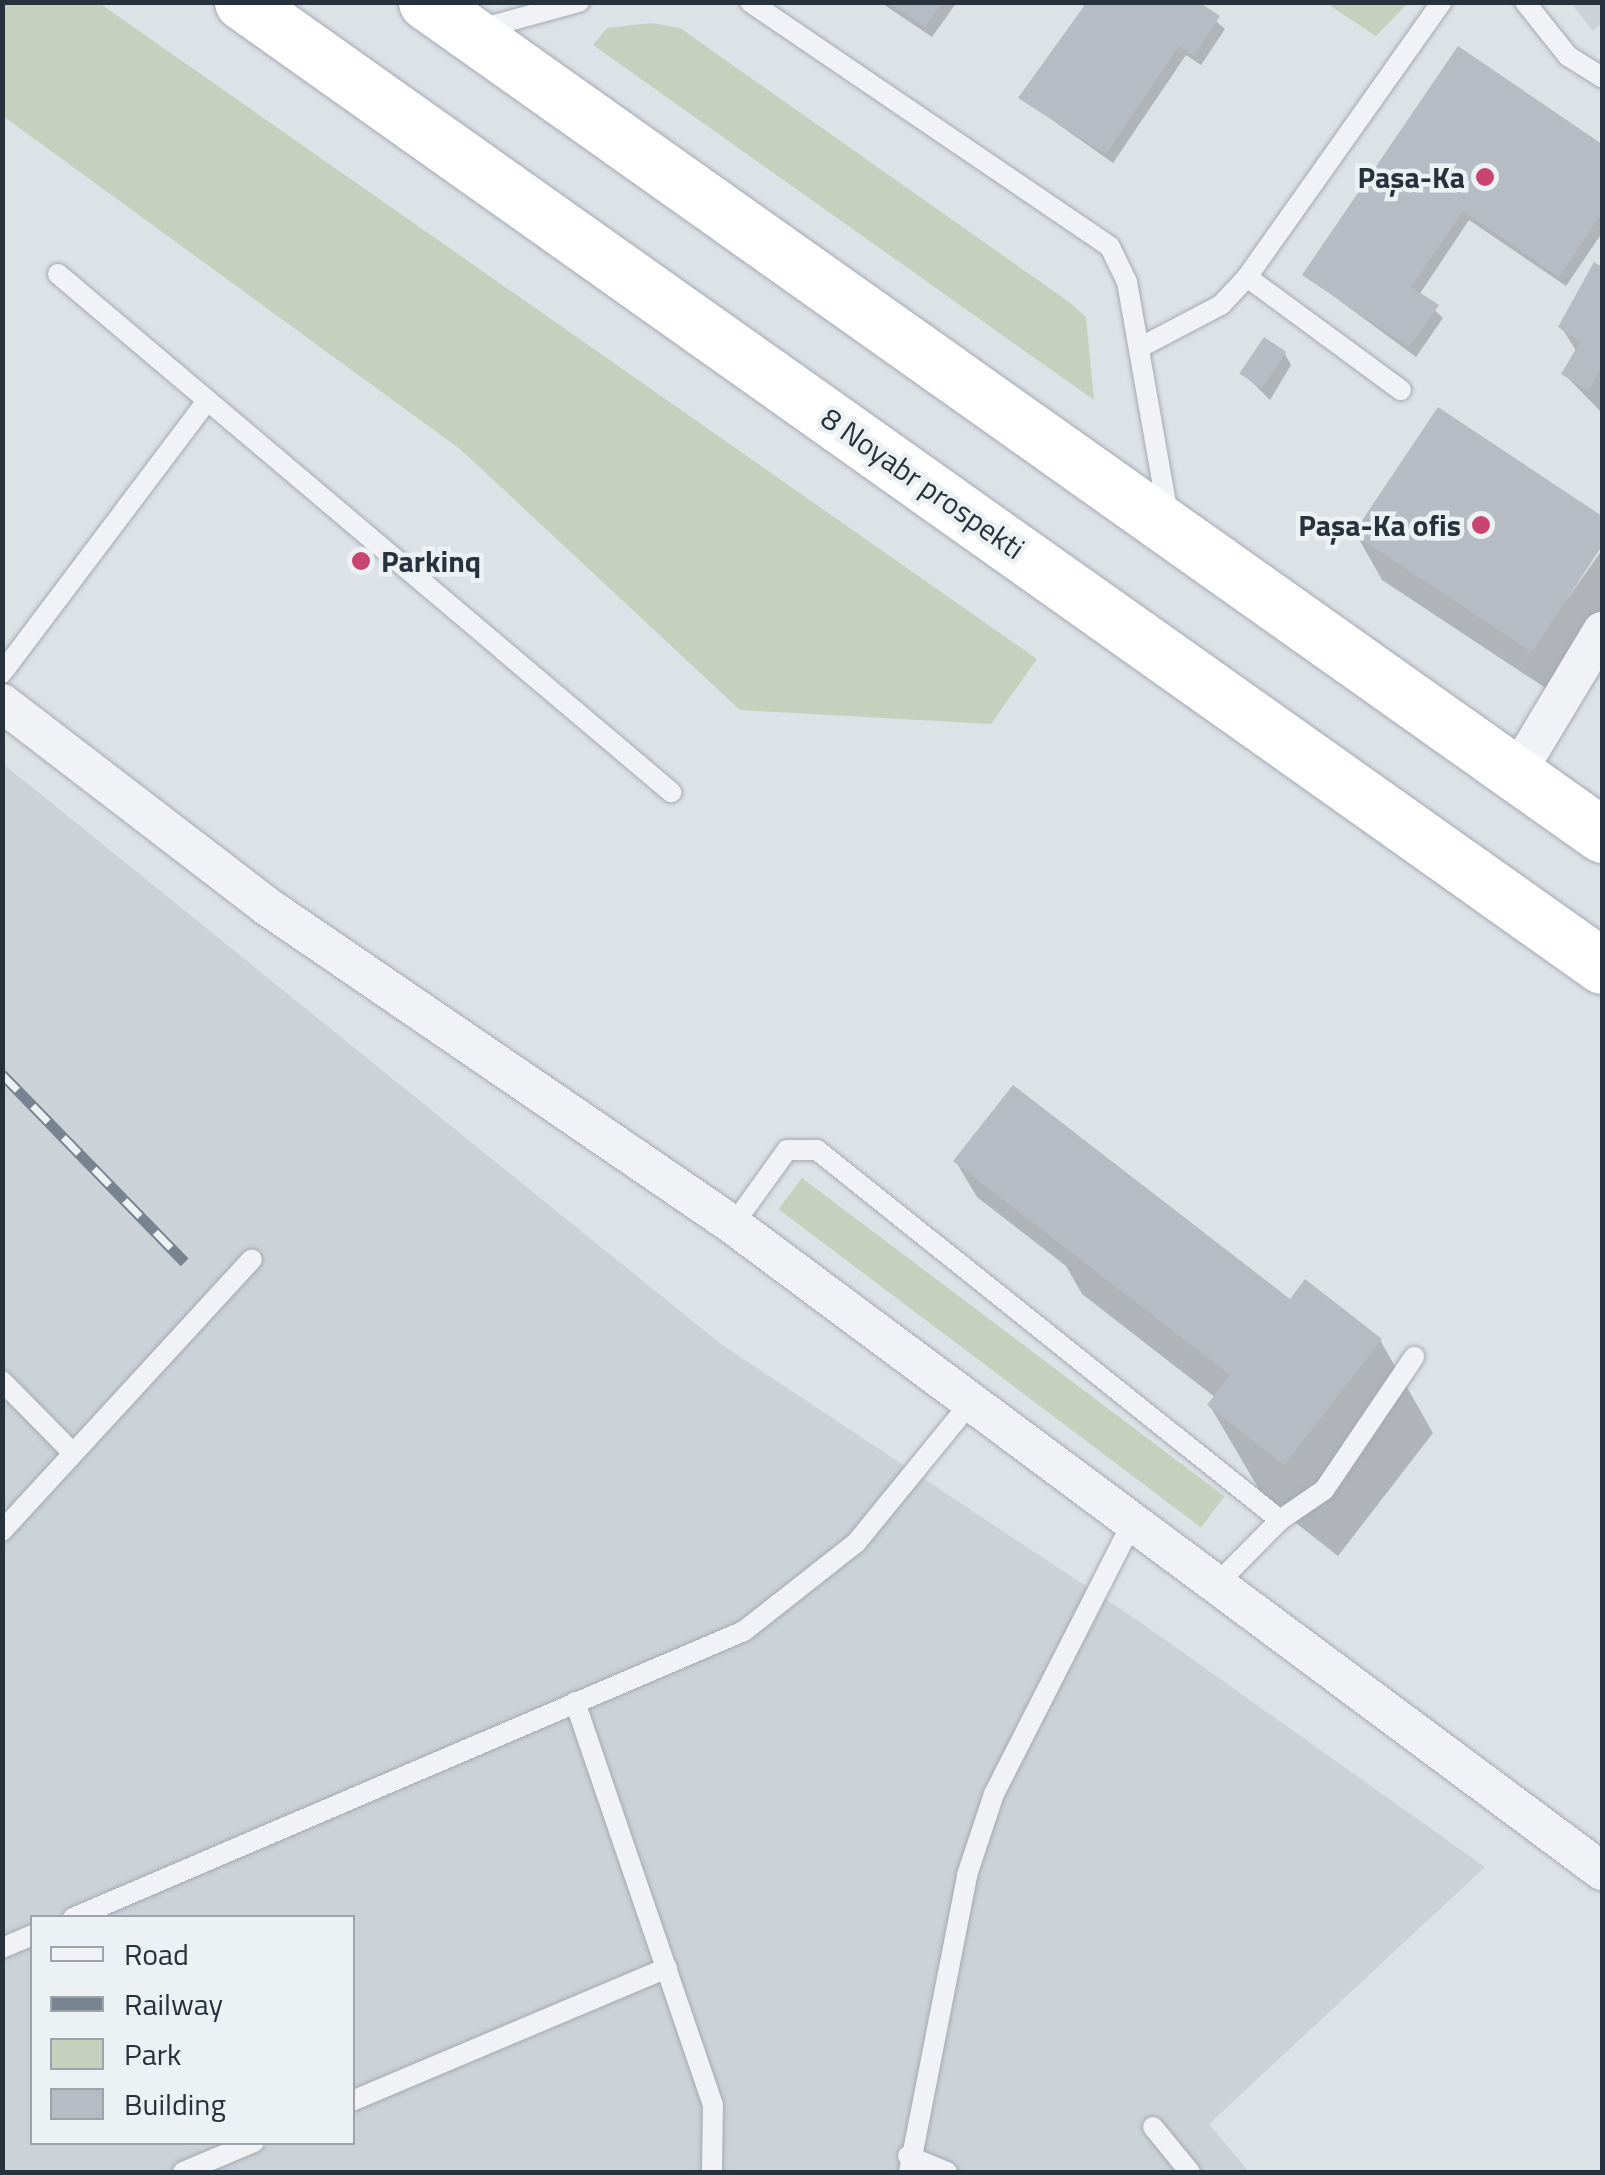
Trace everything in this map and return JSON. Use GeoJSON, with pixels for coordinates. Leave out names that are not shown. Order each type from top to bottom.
{"type":"FeatureCollection","features":[{"type":"Feature","properties":{"kind":"highway","name":"8 Noyabr prospekti"},"geometry":{"type":"LineString","coordinates":[[242,2],[1602,966]]}},
{"type":"Feature","properties":{"kind":"highway"},"geometry":{"type":"LineString","coordinates":[[447,18],[1602,835]]}},
{"type":"Feature","properties":{"kind":"street"},"geometry":{"type":"LineString","coordinates":[[1516,774],[1602,630]]}},
{"type":"Feature","properties":{"kind":"street"},"geometry":{"type":"LineString","coordinates":[[2,703],[265,905],[732,1225],[967,1408],[1602,1872]]}},
{"type":"Feature","properties":{"kind":"lane"},"geometry":{"type":"LineString","coordinates":[[447,18],[579,2]]}},
{"type":"Feature","properties":{"kind":"lane"},"geometry":{"type":"LineString","coordinates":[[750,2],[1110,246],[1127,282],[1171,532]]}},
{"type":"Feature","properties":{"kind":"lane"},"geometry":{"type":"LineString","coordinates":[[1139,348],[1221,304],[1247,277],[1442,2]]}},
{"type":"Feature","properties":{"kind":"lane"},"geometry":{"type":"LineString","coordinates":[[1525,2],[1568,56],[1602,78]]}},
{"type":"Feature","properties":{"kind":"lane"},"geometry":{"type":"LineString","coordinates":[[58,274],[671,792]]}},
{"type":"Feature","properties":{"kind":"lane"},"geometry":{"type":"LineString","coordinates":[[1247,277],[1401,390]]}},
{"type":"Feature","properties":{"kind":"lane"},"geometry":{"type":"LineString","coordinates":[[2,674],[206,402]]}},
{"type":"Feature","properties":{"kind":"lane"},"geometry":{"type":"LineString","coordinates":[[732,1225],[787,1150],[818,1150],[1280,1520]]}},
{"type":"Feature","properties":{"kind":"lane"},"geometry":{"type":"LineString","coordinates":[[2,1530],[252,1259]]}},
{"type":"Feature","properties":{"kind":"lane"},"geometry":{"type":"LineString","coordinates":[[1213,1588],[1280,1520],[1324,1490],[1414,1357]]}},
{"type":"Feature","properties":{"kind":"lane"},"geometry":{"type":"LineString","coordinates":[[2,1381],[73,1452]]}},
{"type":"Feature","properties":{"kind":"lane"},"geometry":{"type":"LineString","coordinates":[[80,1915],[744,1631],[827,1571],[967,1408]]}},
{"type":"Feature","properties":{"kind":"lane"},"geometry":{"type":"LineString","coordinates":[[948,2172],[908,2164],[967,1875],[994,1794],[1130,1527]]}},
{"type":"Feature","properties":{"kind":"lane"},"geometry":{"type":"LineString","coordinates":[[575,1702],[713,2105],[712,2172]]}},
{"type":"Feature","properties":{"kind":"lane"},"geometry":{"type":"LineString","coordinates":[[2,1948],[30,1936]]}},
{"type":"Feature","properties":{"kind":"lane"},"geometry":{"type":"LineString","coordinates":[[355,2100],[667,1968]]}},
{"type":"Feature","properties":{"kind":"lane"},"geometry":{"type":"LineString","coordinates":[[1153,2127],[1190,2172]]}},
{"type":"Feature","properties":{"kind":"lane"},"geometry":{"type":"LineString","coordinates":[[183,2172],[247,2145]]}},
{"type":"Feature","properties":{"kind":"shaded area"},"geometry":{"type":"Polygon","coordinates":[[[1571,3],[1602,3],[1602,22],[1593,31],[1571,3]]]}},
{"type":"Feature","properties":{"kind":"shaded area"},"geometry":{"type":"Polygon","coordinates":[[[2,763],[722,1345],[1140,1622],[1485,1867],[1209,2124],[1249,2172],[3,2172],[2,763]]]}},
{"type":"Feature","properties":{"kind":"green space"},"geometry":{"type":"Polygon","coordinates":[[[3,2],[99,3],[1037,659],[991,724],[740,710],[460,449],[3,116],[3,2]]]}},
{"type":"Feature","properties":{"kind":"green space"},"geometry":{"type":"Polygon","coordinates":[[[1326,3],[1408,3],[1376,36],[1326,3]]]}},
{"type":"Feature","properties":{"kind":"green space"},"geometry":{"type":"Polygon","coordinates":[[[651,23],[680,28],[1069,302],[1086,317],[1094,400],[593,45],[607,28],[651,23]]]}},
{"type":"Feature","properties":{"kind":"green space"},"geometry":{"type":"Polygon","coordinates":[[[802,1178],[1224,1496],[1201,1528],[779,1209],[802,1178]]]}},
{"type":"Feature","properties":{"kind":"building"},"geometry":{"type":"Polygon","coordinates":[[[888,2],[943,2],[925,27],[888,2]]]}},
{"type":"Feature","properties":{"kind":"building"},"geometry":{"type":"Polygon","coordinates":[[[1087,2],[1199,2],[1220,16],[1194,56],[1179,46],[1106,154],[1018,98],[1087,2]]]}},
{"type":"Feature","properties":{"kind":"building","name":"Paşa-Ka"},"geometry":{"type":"Polygon","coordinates":[[[1458,46],[1602,144],[1602,213],[1559,277],[1463,211],[1411,287],[1439,305],[1409,347],[1302,275],[1458,46]]]}},
{"type":"Feature","properties":{"kind":"building"},"geometry":{"type":"Polygon","coordinates":[[[1594,262],[1602,267],[1602,366],[1589,391],[1561,374],[1580,342],[1558,327],[1594,262]]]}},
{"type":"Feature","properties":{"kind":"building"},"geometry":{"type":"Polygon","coordinates":[[[1264,337],[1286,352],[1262,389],[1239,373],[1264,337]]]}},
{"type":"Feature","properties":{"kind":"building","name":"Paşa-Ka ofis"},"geometry":{"type":"Polygon","coordinates":[[[1438,407],[1602,516],[1602,546],[1532,652],[1353,534],[1438,407]]]}},
{"type":"Feature","properties":{"kind":"building"},"geometry":{"type":"Polygon","coordinates":[[[1013,1085],[1290,1299],[1305,1279],[1382,1339],[1284,1465],[1207,1405],[1230,1375],[953,1161],[1013,1085]]]}},
{"type":"Feature","properties":{"kind":"railway"},"geometry":{"type":"LineString","coordinates":[[2,1074],[185,1262]]}},
{"type":"Feature","properties":{"kind":"place","name":"Paşa-Ka"},"geometry":{"type":"Point","coordinates":[1485,177]}},
{"type":"Feature","properties":{"kind":"place","name":"Paşa-Ka ofis"},"geometry":{"type":"Point","coordinates":[1481,525]}},
{"type":"Feature","properties":{"kind":"place","name":"Parkinq"},"geometry":{"type":"Point","coordinates":[361,561]}}]}
